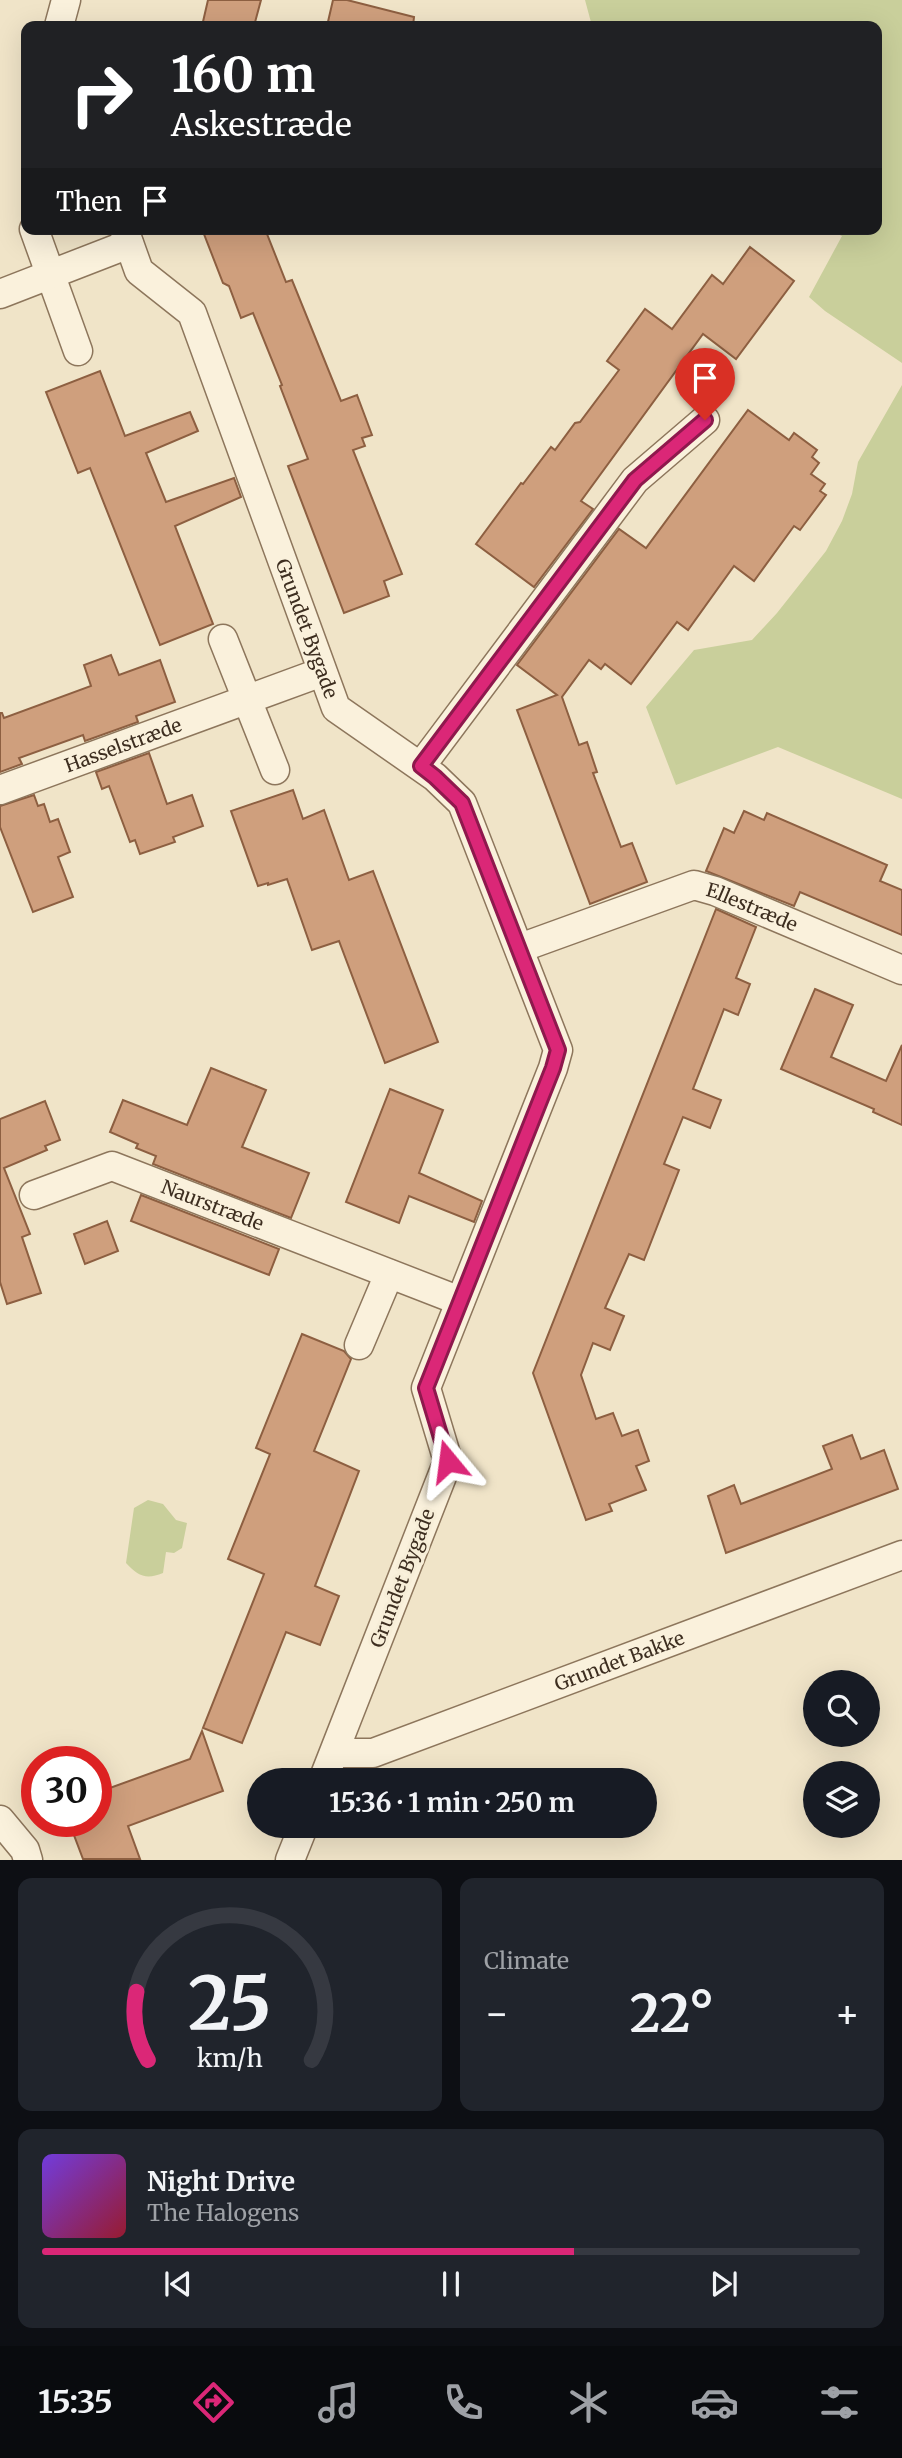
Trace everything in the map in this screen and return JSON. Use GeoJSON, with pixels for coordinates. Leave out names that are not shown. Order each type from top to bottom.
{"type":"FeatureCollection","features":[{"type":"Feature","properties":{"kind":"street"},"geometry":{"type":"LineString","coordinates":[[60,21],[66,0]]}},
{"type":"Feature","properties":{"kind":"street"},"geometry":{"type":"LineString","coordinates":[[36,235],[78,351]]}},
{"type":"Feature","properties":{"kind":"street"},"geometry":{"type":"LineString","coordinates":[[0,294],[51,275],[126,237]]}},
{"type":"Feature","properties":{"kind":"street","name":"Grundet Bygade"},"geometry":{"type":"LineString","coordinates":[[126,237],[139,271],[192,313],[336,708],[421,766],[462,803],[558,1050],[426,1388],[448,1461],[328,1768]]}},
{"type":"Feature","properties":{"kind":"street"},"geometry":{"type":"LineString","coordinates":[[421,766],[635,480],[705,420]]}},
{"type":"Feature","properties":{"kind":"street"},"geometry":{"type":"LineString","coordinates":[[223,639],[275,770]]}},
{"type":"Feature","properties":{"kind":"street","name":"Hasselstræde"},"geometry":{"type":"LineString","coordinates":[[0,790],[322,672]]}},
{"type":"Feature","properties":{"kind":"street","name":"Ellestræde"},"geometry":{"type":"LineString","coordinates":[[520,948],[694,885],[715,891],[902,970]]}},
{"type":"Feature","properties":{"kind":"street","name":"Naurstræde"},"geometry":{"type":"LineString","coordinates":[[34,1195],[112,1166],[460,1301]]}},
{"type":"Feature","properties":{"kind":"street"},"geometry":{"type":"LineString","coordinates":[[359,1345],[390,1274]]}},
{"type":"Feature","properties":{"kind":"street","name":"Grundet Bakke"},"geometry":{"type":"LineString","coordinates":[[335,1753],[373,1752],[902,1555]]}},
{"type":"Feature","properties":{"kind":"street"},"geometry":{"type":"LineString","coordinates":[[0,1820],[25,1850],[28,1860]]}},
{"type":"Feature","properties":{"kind":"street"},"geometry":{"type":"LineString","coordinates":[[290,1860],[299,1838]]}},
{"type":"Feature","properties":{"kind":"green space"},"geometry":{"type":"Polygon","coordinates":[[[585,0],[902,0],[902,363],[825,311],[809,297],[842,236],[840,235],[882,235],[882,21],[591,21],[585,0]]]}},
{"type":"Feature","properties":{"kind":"green space"},"geometry":{"type":"Polygon","coordinates":[[[902,385],[902,799],[778,747],[676,785],[646,707],[694,650],[752,640],[777,613],[826,551],[842,521],[852,494],[858,462],[902,385]]]}},
{"type":"Feature","properties":{"kind":"green space"},"geometry":{"type":"Polygon","coordinates":[[[148,1500],[163,1504],[176,1520],[187,1523],[182,1548],[174,1553],[166,1552],[163,1573],[152,1576],[138,1574],[126,1563],[134,1508],[148,1500]]]}},
{"type":"Feature","properties":{"kind":"building"},"geometry":{"type":"Polygon","coordinates":[[[208,0],[261,0],[255,21],[203,21],[208,0]]]}},
{"type":"Feature","properties":{"kind":"building"},"geometry":{"type":"Polygon","coordinates":[[[333,0],[347,0],[414,17],[414,21],[328,21],[333,0]]]}},
{"type":"Feature","properties":{"kind":"building"},"geometry":{"type":"Polygon","coordinates":[[[204,235],[267,235],[286,282],[292,280],[341,401],[357,395],[372,435],[362,438],[365,446],[353,450],[402,574],[384,581],[389,596],[344,613],[288,466],[308,459],[280,386],[282,385],[253,313],[241,318],[229,286],[223,283],[204,235]]]}},
{"type":"Feature","properties":{"kind":"building"},"geometry":{"type":"Polygon","coordinates":[[[750,247],[794,281],[736,359],[703,334],[581,501],[593,509],[534,587],[476,544],[521,483],[523,484],[551,447],[555,450],[575,423],[580,422],[619,370],[607,361],[645,309],[672,329],[712,275],[723,284],[750,247]]]}},
{"type":"Feature","properties":{"kind":"building"},"geometry":{"type":"Polygon","coordinates":[[[100,371],[125,436],[190,412],[198,431],[146,453],[166,502],[234,478],[241,497],[175,526],[213,624],[160,645],[90,468],[78,473],[46,392],[100,371]]]}},
{"type":"Feature","properties":{"kind":"building"},"geometry":{"type":"Polygon","coordinates":[[[748,410],[789,440],[794,433],[817,450],[812,457],[819,463],[811,474],[825,484],[820,491],[826,495],[800,530],[794,526],[754,581],[734,566],[688,630],[677,622],[631,684],[605,664],[601,669],[589,660],[562,697],[579,745],[587,742],[597,772],[593,773],[621,847],[632,843],[647,882],[590,904],[517,710],[557,695],[517,665],[619,529],[646,548],[748,410]]]}},
{"type":"Feature","properties":{"kind":"building"},"geometry":{"type":"Polygon","coordinates":[[[111,655],[119,675],[160,660],[175,702],[136,716],[138,722],[85,741],[83,735],[19,758],[22,764],[0,772],[0,713],[4,718],[91,686],[84,665],[111,655]]]}},
{"type":"Feature","properties":{"kind":"building"},"geometry":{"type":"Polygon","coordinates":[[[149,753],[167,804],[192,795],[203,826],[173,837],[175,842],[140,854],[135,840],[130,842],[109,786],[102,789],[96,772],[149,753]]]}},
{"type":"Feature","properties":{"kind":"building"},"geometry":{"type":"Polygon","coordinates":[[[293,790],[303,819],[324,810],[349,880],[373,871],[438,1042],[385,1063],[339,941],[312,950],[287,879],[258,886],[231,811],[293,790]]]}},
{"type":"Feature","properties":{"kind":"building"},"geometry":{"type":"Polygon","coordinates":[[[34,795],[38,806],[44,804],[50,822],[58,819],[70,852],[58,857],[73,897],[33,912],[0,827],[0,806],[34,795]]]}},
{"type":"Feature","properties":{"kind":"building"},"geometry":{"type":"Polygon","coordinates":[[[744,811],[764,820],[767,813],[887,865],[880,881],[902,890],[902,935],[800,892],[794,906],[706,871],[724,828],[734,833],[744,811]]]}},
{"type":"Feature","properties":{"kind":"building"},"geometry":{"type":"Polygon","coordinates":[[[716,909],[756,927],[736,978],[750,984],[738,1015],[724,1009],[693,1089],[721,1100],[710,1128],[683,1117],[664,1164],[679,1170],[644,1260],[629,1254],[605,1308],[624,1316],[610,1350],[593,1343],[581,1375],[596,1419],[613,1413],[622,1436],[638,1430],[649,1461],[636,1466],[646,1490],[609,1504],[612,1511],[586,1520],[533,1373],[716,909]]]}},
{"type":"Feature","properties":{"kind":"building"},"geometry":{"type":"Polygon","coordinates":[[[815,989],[853,1005],[831,1057],[886,1081],[902,1045],[902,1125],[873,1112],[874,1109],[781,1069],[815,989]]]}},
{"type":"Feature","properties":{"kind":"building"},"geometry":{"type":"Polygon","coordinates":[[[211,1068],[266,1090],[242,1147],[309,1173],[291,1218],[153,1164],[156,1156],[136,1148],[138,1144],[110,1132],[123,1100],[187,1125],[211,1068]]]}},
{"type":"Feature","properties":{"kind":"building"},"geometry":{"type":"Polygon","coordinates":[[[390,1089],[443,1110],[419,1173],[482,1201],[474,1222],[409,1196],[399,1223],[346,1202],[390,1089]]]}},
{"type":"Feature","properties":{"kind":"building"},"geometry":{"type":"Polygon","coordinates":[[[45,1101],[60,1140],[45,1146],[47,1150],[4,1168],[30,1234],[22,1237],[41,1293],[7,1304],[0,1282],[0,1119],[45,1101]]]}},
{"type":"Feature","properties":{"kind":"building"},"geometry":{"type":"Polygon","coordinates":[[[141,1195],[279,1249],[269,1275],[131,1221],[141,1195]]]}},
{"type":"Feature","properties":{"kind":"building"},"geometry":{"type":"Polygon","coordinates":[[[107,1221],[118,1251],[85,1264],[74,1234],[107,1221]]]}},
{"type":"Feature","properties":{"kind":"building"},"geometry":{"type":"Polygon","coordinates":[[[302,1334],[344,1351],[351,1359],[314,1451],[359,1471],[315,1586],[339,1596],[320,1645],[286,1632],[242,1743],[203,1728],[264,1574],[228,1559],[270,1454],[256,1448],[302,1334]]]}},
{"type":"Feature","properties":{"kind":"building"},"geometry":{"type":"Polygon","coordinates":[[[852,1435],[861,1459],[884,1450],[898,1489],[726,1553],[708,1496],[734,1485],[741,1504],[832,1469],[823,1446],[852,1435]]]}},
{"type":"Feature","properties":{"kind":"building"},"geometry":{"type":"Polygon","coordinates":[[[202,1731],[223,1791],[128,1826],[140,1859],[83,1859],[75,1837],[112,1837],[112,1787],[190,1759],[202,1731]]]}},
{"type":"Feature","properties":{"kind":"route"},"geometry":{"type":"LineString","coordinates":[[448,1461],[426,1388],[558,1050],[462,803],[421,766],[635,480],[705,420]]}}]}
